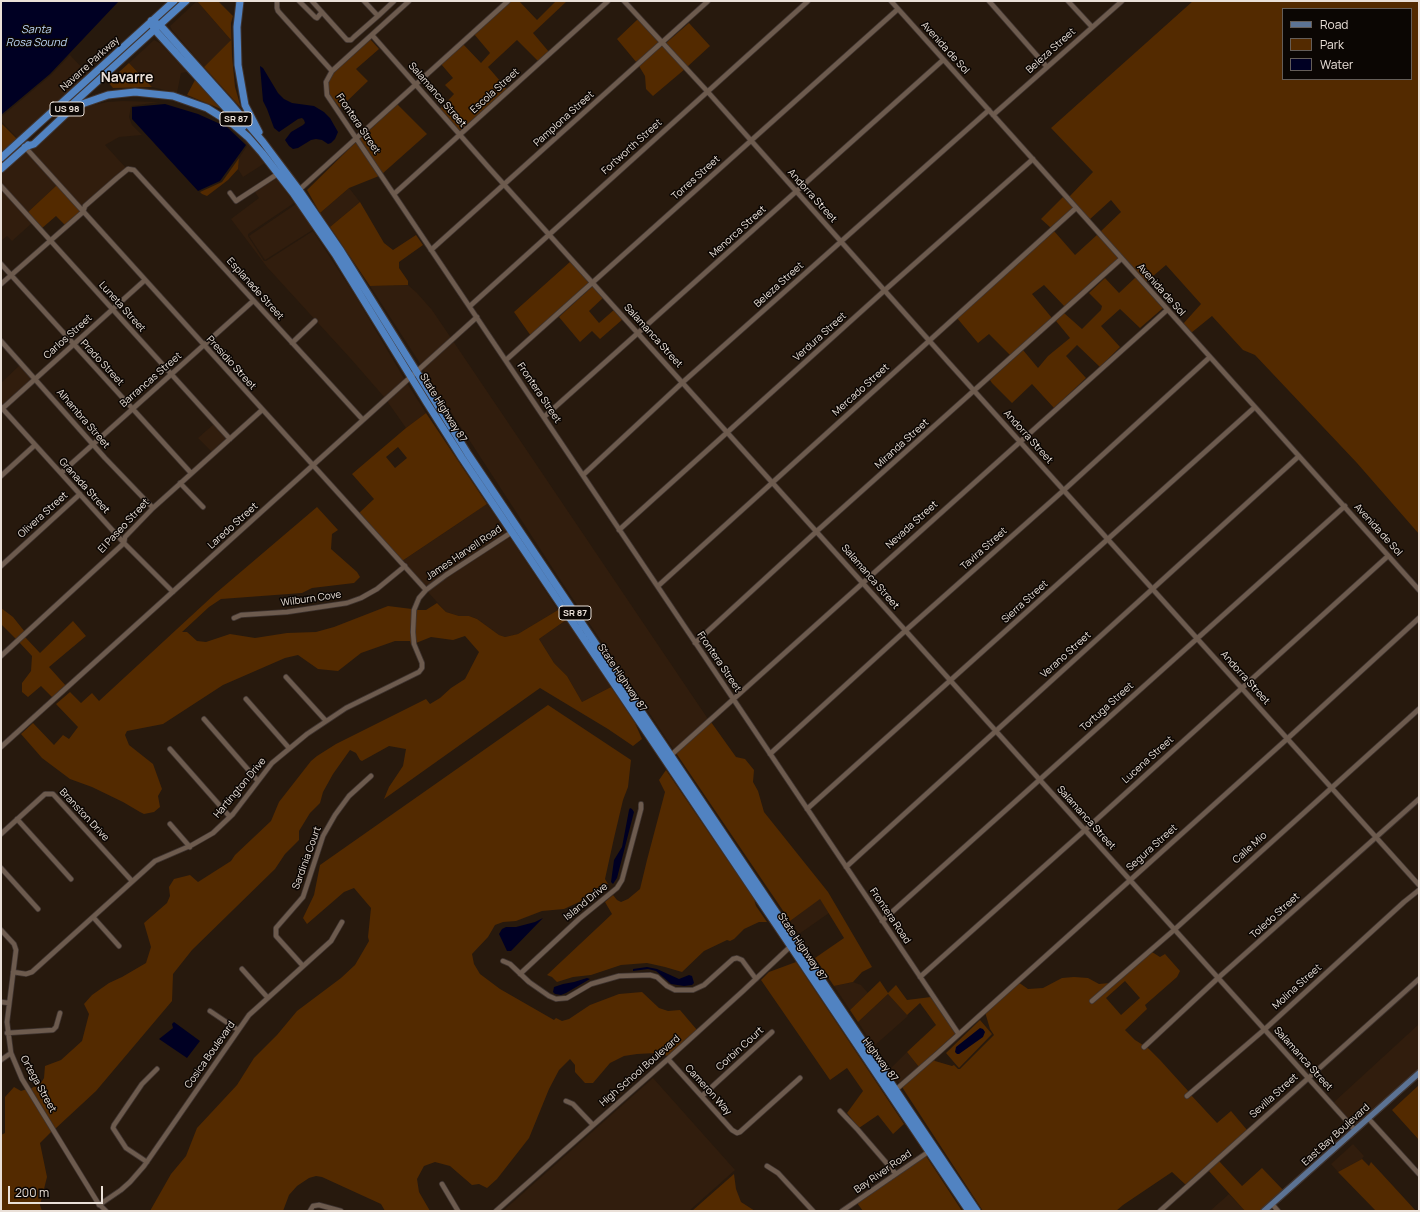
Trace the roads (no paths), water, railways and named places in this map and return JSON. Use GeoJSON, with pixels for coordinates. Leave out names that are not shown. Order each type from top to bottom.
{"type":"FeatureCollection","features":[{"type":"Feature","properties":{"kind":"highway","name":"Navarre Parkway"},"geometry":{"type":"LineString","coordinates":[[1,158],[174,1]]}},
{"type":"Feature","properties":{"kind":"highway","name":"Navarre Parkway"},"geometry":{"type":"LineString","coordinates":[[1,169],[186,1]]}},
{"type":"Feature","properties":{"kind":"highway"},"geometry":{"type":"LineString","coordinates":[[240,1],[236,53],[242,92],[252,120],[272,154]]}},
{"type":"Feature","properties":{"kind":"highway","name":"SR 87"},"geometry":{"type":"LineString","coordinates":[[151,21],[210,80],[272,154],[299,190],[341,251],[414,375],[479,470],[548,580],[586,630],[793,944],[895,1089],[932,1150],[977,1211]]}},
{"type":"Feature","properties":{"kind":"highway","name":"SR 87"},"geometry":{"type":"LineString","coordinates":[[157,27],[186,64],[244,128],[262,153]]}},
{"type":"Feature","properties":{"kind":"highway"},"geometry":{"type":"LineString","coordinates":[[186,64],[192,66],[210,80]]}},
{"type":"Feature","properties":{"kind":"highway"},"geometry":{"type":"LineString","coordinates":[[52,122],[61,109],[85,87],[87,80]]}},
{"type":"Feature","properties":{"kind":"highway"},"geometry":{"type":"LineString","coordinates":[[25,147],[34,144],[67,113],[82,104],[108,95],[135,92],[173,96],[207,108],[224,117],[238,127],[262,153]]}},
{"type":"Feature","properties":{"kind":"highway","name":"State Highway 87"},"geometry":{"type":"LineString","coordinates":[[262,153],[279,173],[335,254],[414,375],[458,452],[512,532],[548,580],[711,829],[793,944],[852,1038],[932,1150],[969,1211]]}},
{"type":"Feature","properties":{"kind":"main road","name":"East Bay Boulevard"},"geometry":{"type":"LineString","coordinates":[[1264,1211],[1419,1073]]}},
{"type":"Feature","properties":{"kind":"street"},"geometry":{"type":"LineString","coordinates":[[277,1],[278,11],[332,71],[409,1]]}},
{"type":"Feature","properties":{"kind":"street"},"geometry":{"type":"LineString","coordinates":[[298,1],[315,18],[317,18],[322,12]]}},
{"type":"Feature","properties":{"kind":"street"},"geometry":{"type":"LineString","coordinates":[[312,1],[347,40],[351,40],[394,1]]}},
{"type":"Feature","properties":{"kind":"street"},"geometry":{"type":"LineString","coordinates":[[364,1],[378,16]]}},
{"type":"Feature","properties":{"kind":"street"},"geometry":{"type":"LineString","coordinates":[[299,190],[508,1]]}},
{"type":"Feature","properties":{"kind":"street","name":"Escola Street"},"geometry":{"type":"LineString","coordinates":[[394,194],[608,1]]}},
{"type":"Feature","properties":{"kind":"street","name":"Andorra Street"},"geometry":{"type":"LineString","coordinates":[[624,1],[708,91],[974,391],[1419,885]]}},
{"type":"Feature","properties":{"kind":"street","name":"Pamplona Street"},"geometry":{"type":"LineString","coordinates":[[431,250],[708,1]]}},
{"type":"Feature","properties":{"kind":"street","name":"Fortworth Street"},"geometry":{"type":"LineString","coordinates":[[470,306],[808,1]]}},
{"type":"Feature","properties":{"kind":"street","name":"Avenida de Sol"},"geometry":{"type":"LineString","coordinates":[[890,1],[1419,590]]}},
{"type":"Feature","properties":{"kind":"street"},"geometry":{"type":"LineString","coordinates":[[989,1],[1047,67]]}},
{"type":"Feature","properties":{"kind":"street"},"geometry":{"type":"LineString","coordinates":[[1068,1],[1092,27]]}},
{"type":"Feature","properties":{"kind":"street","name":"Beleza Street"},"geometry":{"type":"LineString","coordinates":[[993,115],[1122,1]]}},
{"type":"Feature","properties":{"kind":"street","name":"Torres Street"},"geometry":{"type":"LineString","coordinates":[[506,360],[594,283],[898,9]]}},
{"type":"Feature","properties":{"kind":"street","name":"Salamanca Street"},"geometry":{"type":"LineString","coordinates":[[372,35],[905,631],[951,680],[1355,1130]]}},
{"type":"Feature","properties":{"kind":"street","name":"Menorca Street"},"geometry":{"type":"LineString","coordinates":[[544,417],[943,60]]}},
{"type":"Feature","properties":{"kind":"street","name":"Frontera Street"},"geometry":{"type":"LineString","coordinates":[[332,71],[326,82],[327,95],[807,809]]}},
{"type":"Feature","properties":{"kind":"street","name":"Beleza Street"},"geometry":{"type":"LineString","coordinates":[[583,475],[683,382],[989,110]]}},
{"type":"Feature","properties":{"kind":"street","name":"Presidio Street"},"geometry":{"type":"LineString","coordinates":[[25,147],[426,590]]}},
{"type":"Feature","properties":{"kind":"street","name":"Verdura Street"},"geometry":{"type":"LineString","coordinates":[[620,530],[885,290],[1033,159]]}},
{"type":"Feature","properties":{"kind":"street","name":"Esplanade Street"},"geometry":{"type":"LineString","coordinates":[[83,212],[84,206],[128,169],[134,170],[364,420]]}},
{"type":"Feature","properties":{"kind":"street"},"geometry":{"type":"LineString","coordinates":[[230,193],[236,201],[279,173]]}},
{"type":"Feature","properties":{"kind":"street","name":"Luneta Street"},"geometry":{"type":"LineString","coordinates":[[1,186],[230,439]]}},
{"type":"Feature","properties":{"kind":"street","name":"Mercado Street"},"geometry":{"type":"LineString","coordinates":[[658,586],[1076,208]]}},
{"type":"Feature","properties":{"kind":"street"},"geometry":{"type":"LineString","coordinates":[[1,284],[83,212]]}},
{"type":"Feature","properties":{"kind":"street","name":"Miranda Street"},"geometry":{"type":"LineString","coordinates":[[695,642],[1121,259]]}},
{"type":"Feature","properties":{"kind":"street","name":"Prado Street"},"geometry":{"type":"LineString","coordinates":[[1,264],[191,473]]}},
{"type":"Feature","properties":{"kind":"street","name":"Carlos Street"},"geometry":{"type":"LineString","coordinates":[[2,407],[144,280]]}},
{"type":"Feature","properties":{"kind":"street","name":"Barrancas Street"},"geometry":{"type":"LineString","coordinates":[[60,473],[253,301]]}},
{"type":"Feature","properties":{"kind":"street","name":"Nevada Street"},"geometry":{"type":"LineString","coordinates":[[670,756],[862,582],[1167,310]]}},
{"type":"Feature","properties":{"kind":"street","name":"Laredo Street"},"geometry":{"type":"LineString","coordinates":[[1,747],[477,318]]}},
{"type":"Feature","properties":{"kind":"street"},"geometry":{"type":"LineString","coordinates":[[292,343],[315,321]]}},
{"type":"Feature","properties":{"kind":"street","name":"Alhambra Street"},"geometry":{"type":"LineString","coordinates":[[1,341],[93,444],[153,508]]}},
{"type":"Feature","properties":{"kind":"street","name":"Tavira Street"},"geometry":{"type":"LineString","coordinates":[[770,754],[905,631],[1064,490],[1210,356]]}},
{"type":"Feature","properties":{"kind":"street","name":"Granada Street"},"geometry":{"type":"LineString","coordinates":[[2,407],[35,446],[124,543],[173,592]]}},
{"type":"Feature","properties":{"kind":"street","name":"Sierra Street"},"geometry":{"type":"LineString","coordinates":[[807,809],[1255,407]]}},
{"type":"Feature","properties":{"kind":"street","name":"El Paseo Street"},"geometry":{"type":"LineString","coordinates":[[1,656],[124,543],[125,537],[153,508],[262,410]]}},
{"type":"Feature","properties":{"kind":"street"},"geometry":{"type":"LineString","coordinates":[[1,476],[35,446]]}},
{"type":"Feature","properties":{"kind":"street","name":"Verano Street"},"geometry":{"type":"LineString","coordinates":[[846,867],[995,730],[1299,456]]}},
{"type":"Feature","properties":{"kind":"street"},"geometry":{"type":"LineString","coordinates":[[479,470],[491,493],[509,519],[512,532]]}},
{"type":"Feature","properties":{"kind":"street"},"geometry":{"type":"LineString","coordinates":[[180,483],[203,507]]}},
{"type":"Feature","properties":{"kind":"street","name":"Olivera Street"},"geometry":{"type":"LineString","coordinates":[[1,566],[80,494]]}},
{"type":"Feature","properties":{"kind":"street","name":"Tortuga Street"},"geometry":{"type":"LineString","coordinates":[[882,921],[1344,506]]}},
{"type":"Feature","properties":{"kind":"street","name":"James Harvell Road"},"geometry":{"type":"LineString","coordinates":[[426,590],[512,532]]}},
{"type":"Feature","properties":{"kind":"street","name":"Lucena Street"},"geometry":{"type":"LineString","coordinates":[[920,977],[1388,556]]}},
{"type":"Feature","properties":{"kind":"street","name":"Wilburn Cove"},"geometry":{"type":"LineString","coordinates":[[234,618],[241,615],[287,612],[347,602],[361,598],[377,589],[405,566]]}},
{"type":"Feature","properties":{"kind":"street","name":"Hartington Drive"},"geometry":{"type":"LineString","coordinates":[[13,972],[26,974],[32,972],[156,861],[190,847],[213,833],[230,817],[270,766],[307,734],[346,708],[419,672],[422,668],[422,663],[413,638],[413,616],[417,602],[426,590]]}},
{"type":"Feature","properties":{"kind":"street","name":"Segura Street"},"geometry":{"type":"LineString","coordinates":[[895,1089],[900,1087],[958,1033],[1287,739],[1419,618]]}},
{"type":"Feature","properties":{"kind":"street"},"geometry":{"type":"LineString","coordinates":[[286,677],[326,721]]}},
{"type":"Feature","properties":{"kind":"street"},"geometry":{"type":"LineString","coordinates":[[246,699],[290,748]]}},
{"type":"Feature","properties":{"kind":"street"},"geometry":{"type":"LineString","coordinates":[[626,701],[637,713],[659,745],[670,756],[670,763],[705,815],[711,829]]}},
{"type":"Feature","properties":{"kind":"street","name":"Calle Mio"},"geometry":{"type":"LineString","coordinates":[[1092,1001],[1174,930],[1419,709]]}},
{"type":"Feature","properties":{"kind":"street"},"geometry":{"type":"LineString","coordinates":[[204,719],[258,781]]}},
{"type":"Feature","properties":{"kind":"street"},"geometry":{"type":"LineString","coordinates":[[170,749],[230,817]]}},
{"type":"Feature","properties":{"kind":"street","name":"Sardinia Court"},"geometry":{"type":"LineString","coordinates":[[303,966],[276,936],[275,930],[303,897],[323,836],[335,815],[349,796],[371,776]]}},
{"type":"Feature","properties":{"kind":"street","name":"Branston Drive"},"geometry":{"type":"LineString","coordinates":[[1,834],[45,794],[53,794],[132,881]]}},
{"type":"Feature","properties":{"kind":"street","name":"Toledo Street"},"geometry":{"type":"LineString","coordinates":[[1144,1047],[1218,978],[1419,799]]}},
{"type":"Feature","properties":{"kind":"street","name":"Island Drive"},"geometry":{"type":"LineString","coordinates":[[520,974],[566,930],[617,888],[622,880],[641,809],[640,804]]}},
{"type":"Feature","properties":{"kind":"street","name":"Frontera Road"},"geometry":{"type":"LineString","coordinates":[[807,809],[958,1033]]}},
{"type":"Feature","properties":{"kind":"street"},"geometry":{"type":"LineString","coordinates":[[17,819],[71,879]]}},
{"type":"Feature","properties":{"kind":"street"},"geometry":{"type":"LineString","coordinates":[[170,824],[190,847]]}},
{"type":"Feature","properties":{"kind":"street"},"geometry":{"type":"LineString","coordinates":[[1,868],[38,909]]}},
{"type":"Feature","properties":{"kind":"street","name":"Molina Street"},"geometry":{"type":"LineString","coordinates":[[1187,1096],[1265,1029],[1419,890]]}},
{"type":"Feature","properties":{"kind":"street"},"geometry":{"type":"LineString","coordinates":[[93,917],[119,946]]}},
{"type":"Feature","properties":{"kind":"street","name":"Cosica Boulevard"},"geometry":{"type":"LineString","coordinates":[[99,1205],[125,1186],[147,1162],[249,1015],[334,938],[342,922]]}},
{"type":"Feature","properties":{"kind":"street","name":"Ortega Street"},"geometry":{"type":"LineString","coordinates":[[1,930],[16,950],[7,1022],[7,1033],[11,1053],[22,1079],[99,1205],[106,1211]]}},
{"type":"Feature","properties":{"kind":"street","name":"High School Boulevard"},"geometry":{"type":"LineString","coordinates":[[496,1211],[668,1059],[793,944]]}},
{"type":"Feature","properties":{"kind":"street"},"geometry":{"type":"LineString","coordinates":[[503,961],[510,964],[538,989],[556,999],[567,998],[591,984],[619,976],[650,974],[657,977],[670,988],[675,990],[693,990],[704,985],[733,959],[737,958],[742,960],[756,979]]}},
{"type":"Feature","properties":{"kind":"street"},"geometry":{"type":"LineString","coordinates":[[242,969],[268,998]]}},
{"type":"Feature","properties":{"kind":"street","name":"Sevilla Street"},"geometry":{"type":"LineString","coordinates":[[1160,1211],[1419,979]]}},
{"type":"Feature","properties":{"kind":"street"},"geometry":{"type":"LineString","coordinates":[[1,1002],[9,1003]]}},
{"type":"Feature","properties":{"kind":"street"},"geometry":{"type":"LineString","coordinates":[[210,1010],[238,1030]]}},
{"type":"Feature","properties":{"kind":"street"},"geometry":{"type":"LineString","coordinates":[[7,1033],[53,1030],[56,1027],[60,1013]]}},
{"type":"Feature","properties":{"kind":"street","name":"Corbin Court"},"geometry":{"type":"LineString","coordinates":[[702,1096],[772,1032]]}},
{"type":"Feature","properties":{"kind":"street","name":"Highway 87"},"geometry":{"type":"LineString","coordinates":[[852,1038],[865,1053],[889,1088],[893,1090],[895,1089]]}},
{"type":"Feature","properties":{"kind":"street"},"geometry":{"type":"LineString","coordinates":[[1,1060],[11,1053]]}},
{"type":"Feature","properties":{"kind":"street","name":"Cameron Way"},"geometry":{"type":"LineString","coordinates":[[668,1059],[732,1130],[736,1132],[740,1132],[800,1078]]}},
{"type":"Feature","properties":{"kind":"street"},"geometry":{"type":"LineString","coordinates":[[147,1162],[126,1148],[113,1128],[142,1084],[157,1069]]}},
{"type":"Feature","properties":{"kind":"street"},"geometry":{"type":"LineString","coordinates":[[566,1101],[574,1104],[593,1125]]}},
{"type":"Feature","properties":{"kind":"street"},"geometry":{"type":"LineString","coordinates":[[840,1111],[896,1174]]}},
{"type":"Feature","properties":{"kind":"street"},"geometry":{"type":"LineString","coordinates":[[1368,1118],[1419,1174]]}},
{"type":"Feature","properties":{"kind":"street","name":"Bay River Road"},"geometry":{"type":"LineString","coordinates":[[842,1211],[932,1150]]}},
{"type":"Feature","properties":{"kind":"street"},"geometry":{"type":"LineString","coordinates":[[767,1166],[778,1172],[813,1211]]}},
{"type":"Feature","properties":{"kind":"street"},"geometry":{"type":"LineString","coordinates":[[442,1184],[458,1211]]}},
{"type":"Feature","properties":{"kind":"street"},"geometry":{"type":"LineString","coordinates":[[310,1211],[313,1206],[319,1204],[341,1211]]}},
{"type":"Feature","properties":{"kind":"street"},"geometry":{"type":"LineString","coordinates":[[1272,1204],[1278,1211]]}},
{"type":"Feature","properties":{"kind":"water","name":"Santa Rosa Sound"},"geometry":{"type":"Polygon","coordinates":[[[1,1],[119,1],[50,74],[1,115],[1,1]]]}},
{"type":"Feature","properties":{"kind":"water"},"geometry":{"type":"Polygon","coordinates":[[[260,66],[263,68],[278,93],[284,99],[292,103],[314,106],[330,118],[338,132],[335,139],[331,143],[328,144],[322,140],[316,139],[311,140],[298,148],[293,149],[289,146],[285,140],[291,132],[305,123],[304,120],[302,118],[298,119],[279,132],[274,128],[263,101],[260,66]]]}},
{"type":"Feature","properties":{"kind":"water"},"geometry":{"type":"Polygon","coordinates":[[[165,104],[198,114],[227,127],[246,145],[220,181],[198,191],[132,119],[132,107],[165,104]]]}},
{"type":"Feature","properties":{"kind":"water"},"geometry":{"type":"Polygon","coordinates":[[[630,808],[634,812],[617,878],[613,884],[611,882],[614,860],[622,847],[630,808]]]}},
{"type":"Feature","properties":{"kind":"water"},"geometry":{"type":"Polygon","coordinates":[[[543,918],[511,951],[507,951],[499,934],[502,929],[535,922],[543,918]]]}},
{"type":"Feature","properties":{"kind":"water"},"geometry":{"type":"Polygon","coordinates":[[[647,967],[657,969],[679,979],[689,975],[692,976],[694,983],[692,985],[684,986],[671,984],[656,971],[648,969],[633,971],[633,969],[647,967]]]}},
{"type":"Feature","properties":{"kind":"water"},"geometry":{"type":"Polygon","coordinates":[[[587,978],[590,979],[566,993],[561,995],[553,992],[554,987],[587,978]]]}},
{"type":"Feature","properties":{"kind":"water"},"geometry":{"type":"Polygon","coordinates":[[[174,1022],[200,1041],[187,1058],[159,1039],[173,1028],[172,1024],[174,1022]]]}},
{"type":"Feature","properties":{"kind":"water"},"geometry":{"type":"Polygon","coordinates":[[[980,1028],[985,1032],[983,1037],[957,1054],[955,1052],[956,1047],[980,1028]]]}},
{"type":"Feature","properties":{"kind":"district","name":"Navarre"},"geometry":{"type":"Point","coordinates":[127,78]}}]}
